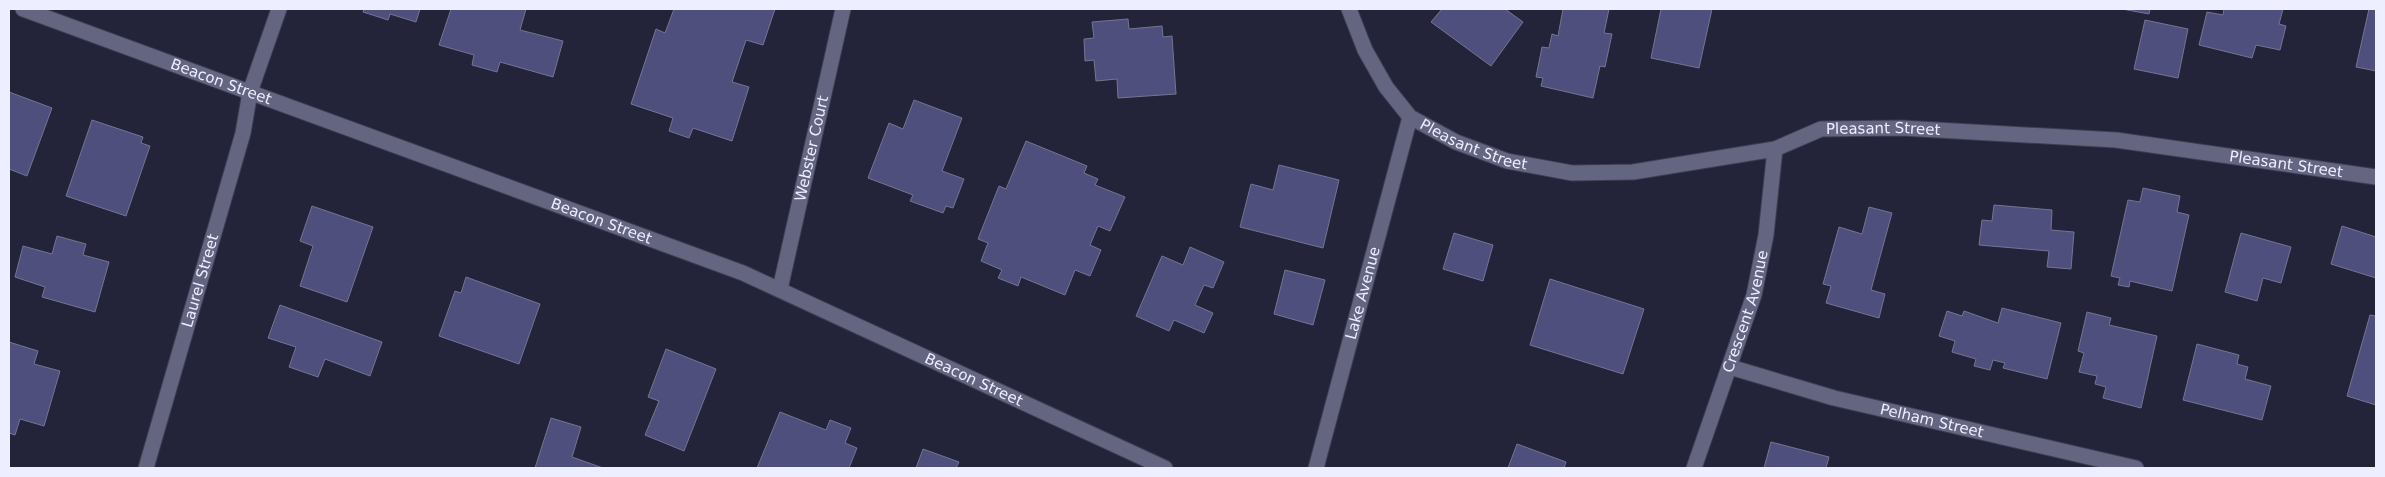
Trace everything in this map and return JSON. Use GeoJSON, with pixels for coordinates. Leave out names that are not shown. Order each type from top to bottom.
{"type":"FeatureCollection","features":[{"type":"Feature","properties":{"kind":"street","name":"Beacon Street"},"geometry":{"type":"LineString","coordinates":[[23,9],[703,258],[780,289],[1030,407],[1165,468]]}},
{"type":"Feature","properties":{"kind":"street","name":"Laurel Street"},"geometry":{"type":"LineString","coordinates":[[146,468],[243,133],[250,92],[279,9]]}},
{"type":"Feature","properties":{"kind":"street","name":"Webster Court"},"geometry":{"type":"LineString","coordinates":[[780,289],[843,9]]}},
{"type":"Feature","properties":{"kind":"street","name":"Pleasant Street"},"geometry":{"type":"LineString","coordinates":[[1349,9],[1365,50],[1386,87],[1410,117],[1456,142],[1507,161],[1572,173],[1633,172],[1776,149],[1820,129],[1902,128],[2116,140],[2376,177]]}},
{"type":"Feature","properties":{"kind":"street","name":"Lake Avenue"},"geometry":{"type":"LineString","coordinates":[[1316,468],[1410,117]]}},
{"type":"Feature","properties":{"kind":"street","name":"Crescent Avenue"},"geometry":{"type":"LineString","coordinates":[[1694,468],[1754,295],[1764,244],[1776,149]]}},
{"type":"Feature","properties":{"kind":"street","name":"Pelham Street"},"geometry":{"type":"LineString","coordinates":[[1730,367],[1834,398],[2136,468]]}},
{"type":"Feature","properties":{"kind":"building"},"geometry":{"type":"Polygon","coordinates":[[[364,9],[420,9],[416,22],[390,14],[388,20],[363,12],[364,9]]]}},
{"type":"Feature","properties":{"kind":"building"},"geometry":{"type":"Polygon","coordinates":[[[451,9],[526,9],[520,30],[563,41],[553,77],[500,62],[497,72],[472,65],[474,55],[439,45],[451,9]]]}},
{"type":"Feature","properties":{"kind":"building"},"geometry":{"type":"Polygon","coordinates":[[[674,9],[775,9],[763,45],[746,40],[732,82],[749,87],[732,141],[693,128],[689,138],[669,131],[673,118],[631,104],[656,29],[665,33],[674,9]]]}},
{"type":"Feature","properties":{"kind":"building"},"geometry":{"type":"Polygon","coordinates":[[[1442,9],[1505,9],[1523,22],[1491,66],[1431,22],[1442,9]]]}},
{"type":"Feature","properties":{"kind":"building"},"geometry":{"type":"Polygon","coordinates":[[[1563,9],[1609,9],[1604,33],[1612,34],[1605,67],[1600,66],[1593,98],[1541,86],[1543,78],[1536,77],[1542,47],[1549,48],[1552,34],[1558,36],[1563,9]]]}},
{"type":"Feature","properties":{"kind":"building"},"geometry":{"type":"Polygon","coordinates":[[[1661,9],[1712,9],[1699,68],[1651,58],[1661,9]]]}},
{"type":"Feature","properties":{"kind":"building"},"geometry":{"type":"Polygon","coordinates":[[[2122,9],[2150,9],[2149,14],[2122,9]]]}},
{"type":"Feature","properties":{"kind":"building"},"geometry":{"type":"Polygon","coordinates":[[[2224,9],[2283,9],[2279,24],[2286,26],[2280,50],[2256,45],[2252,58],[2199,45],[2207,12],[2223,15],[2224,9]]]}},
{"type":"Feature","properties":{"kind":"building"},"geometry":{"type":"Polygon","coordinates":[[[2369,9],[2376,9],[2376,71],[2356,67],[2369,9]]]}},
{"type":"Feature","properties":{"kind":"building"},"geometry":{"type":"Polygon","coordinates":[[[1128,19],[1129,29],[1162,26],[1163,37],[1172,36],[1176,94],[1118,98],[1117,79],[1096,81],[1094,60],[1085,61],[1084,39],[1094,38],[1092,22],[1128,19]]]}},
{"type":"Feature","properties":{"kind":"building"},"geometry":{"type":"Polygon","coordinates":[[[2145,20],[2188,29],[2178,78],[2134,69],[2145,20]]]}},
{"type":"Feature","properties":{"kind":"building"},"geometry":{"type":"Polygon","coordinates":[[[9,92],[52,108],[27,176],[9,169],[9,92]]]}},
{"type":"Feature","properties":{"kind":"building"},"geometry":{"type":"Polygon","coordinates":[[[914,100],[962,118],[942,171],[964,179],[953,208],[946,206],[943,213],[910,201],[913,195],[868,178],[889,123],[903,129],[914,100]]]}},
{"type":"Feature","properties":{"kind":"building"},"geometry":{"type":"Polygon","coordinates":[[[92,120],[143,137],[141,143],[150,146],[126,216],[66,196],[92,120]]]}},
{"type":"Feature","properties":{"kind":"building"},"geometry":{"type":"Polygon","coordinates":[[[1026,141],[1087,166],[1084,173],[1098,179],[1095,185],[1125,197],[1110,231],[1098,226],[1090,245],[1101,250],[1090,276],[1075,270],[1065,295],[1021,277],[1018,286],[998,278],[1002,270],[981,261],[988,243],[978,239],[999,186],[1006,189],[1026,141]]]}},
{"type":"Feature","properties":{"kind":"building"},"geometry":{"type":"Polygon","coordinates":[[[1279,165],[1339,180],[1323,248],[1240,227],[1251,184],[1273,190],[1279,165]]]}},
{"type":"Feature","properties":{"kind":"building"},"geometry":{"type":"Polygon","coordinates":[[[2143,188],[2180,196],[2177,212],[2189,215],[2172,291],[2130,281],[2129,287],[2118,285],[2120,278],[2111,276],[2128,200],[2140,202],[2143,188]]]}},
{"type":"Feature","properties":{"kind":"building"},"geometry":{"type":"Polygon","coordinates":[[[1994,205],[2052,210],[2051,230],[2074,232],[2071,269],[2047,267],[2049,251],[1979,245],[1982,220],[1992,221],[1994,205]]]}},
{"type":"Feature","properties":{"kind":"building"},"geometry":{"type":"Polygon","coordinates":[[[312,206],[373,227],[347,302],[300,286],[313,246],[300,241],[312,206]]]}},
{"type":"Feature","properties":{"kind":"building"},"geometry":{"type":"Polygon","coordinates":[[[1869,207],[1892,213],[1871,290],[1885,294],[1879,318],[1826,303],[1831,286],[1823,284],[1839,227],[1862,234],[1869,207]]]}},
{"type":"Feature","properties":{"kind":"building"},"geometry":{"type":"Polygon","coordinates":[[[2342,226],[2376,237],[2376,278],[2331,264],[2342,226]]]}},
{"type":"Feature","properties":{"kind":"building"},"geometry":{"type":"Polygon","coordinates":[[[1454,233],[1493,245],[1483,281],[1443,269],[1454,233]]]}},
{"type":"Feature","properties":{"kind":"building"},"geometry":{"type":"Polygon","coordinates":[[[2241,233],[2291,247],[2281,283],[2263,278],[2257,301],[2225,292],[2241,233]]]}},
{"type":"Feature","properties":{"kind":"building"},"geometry":{"type":"Polygon","coordinates":[[[57,236],[86,244],[83,255],[109,262],[95,312],[42,297],[45,287],[15,277],[23,246],[52,254],[57,236]]]}},
{"type":"Feature","properties":{"kind":"building"},"geometry":{"type":"Polygon","coordinates":[[[1190,247],[1224,262],[1213,288],[1204,285],[1195,305],[1213,313],[1204,333],[1174,320],[1169,331],[1136,316],[1162,256],[1183,265],[1190,247]]]}},
{"type":"Feature","properties":{"kind":"building"},"geometry":{"type":"Polygon","coordinates":[[[1285,270],[1325,280],[1313,325],[1274,314],[1285,270]]]}},
{"type":"Feature","properties":{"kind":"building"},"geometry":{"type":"Polygon","coordinates":[[[466,277],[540,304],[519,364],[439,336],[455,291],[461,293],[466,277]]]}},
{"type":"Feature","properties":{"kind":"building"},"geometry":{"type":"Polygon","coordinates":[[[1550,279],[1644,309],[1623,374],[1530,345],[1550,279]]]}},
{"type":"Feature","properties":{"kind":"building"},"geometry":{"type":"Polygon","coordinates":[[[280,305],[382,342],[370,376],[325,359],[318,377],[289,367],[296,347],[268,338],[280,305]]]}},
{"type":"Feature","properties":{"kind":"building"},"geometry":{"type":"Polygon","coordinates":[[[2002,308],[2061,323],[2047,379],[2003,368],[2005,363],[1993,360],[1990,370],[1974,366],[1976,359],[1952,352],[1955,341],[1939,336],[1947,311],[1962,316],[1964,311],[1998,323],[2002,308]]]}},
{"type":"Feature","properties":{"kind":"building"},"geometry":{"type":"Polygon","coordinates":[[[2087,312],[2111,318],[2109,325],[2157,336],[2141,408],[2103,398],[2106,387],[2095,384],[2097,376],[2079,372],[2084,353],[2078,351],[2087,312]]]}},
{"type":"Feature","properties":{"kind":"building"},"geometry":{"type":"Polygon","coordinates":[[[2370,315],[2376,316],[2376,405],[2347,396],[2370,315]]]}},
{"type":"Feature","properties":{"kind":"building"},"geometry":{"type":"Polygon","coordinates":[[[9,342],[38,351],[34,364],[60,371],[44,426],[20,419],[15,435],[9,433],[9,342]]]}},
{"type":"Feature","properties":{"kind":"building"},"geometry":{"type":"Polygon","coordinates":[[[2197,344],[2239,355],[2237,364],[2248,367],[2245,379],[2271,386],[2262,420],[2183,400],[2197,344]]]}},
{"type":"Feature","properties":{"kind":"building"},"geometry":{"type":"Polygon","coordinates":[[[666,349],[716,369],[684,451],[645,435],[659,401],[648,397],[666,349]]]}},
{"type":"Feature","properties":{"kind":"building"},"geometry":{"type":"Polygon","coordinates":[[[780,412],[826,430],[830,420],[851,428],[845,443],[857,448],[849,468],[757,468],[780,412]]]}},
{"type":"Feature","properties":{"kind":"building"},"geometry":{"type":"Polygon","coordinates":[[[551,418],[581,427],[572,457],[603,468],[535,468],[551,418]]]}},
{"type":"Feature","properties":{"kind":"building"},"geometry":{"type":"Polygon","coordinates":[[[1771,442],[1829,457],[1826,468],[1764,468],[1771,442]]]}},
{"type":"Feature","properties":{"kind":"building"},"geometry":{"type":"Polygon","coordinates":[[[1517,444],[1566,462],[1564,468],[1508,468],[1517,444]]]}},
{"type":"Feature","properties":{"kind":"building"},"geometry":{"type":"Polygon","coordinates":[[[923,449],[959,462],[956,468],[916,468],[923,449]]]}}]}
